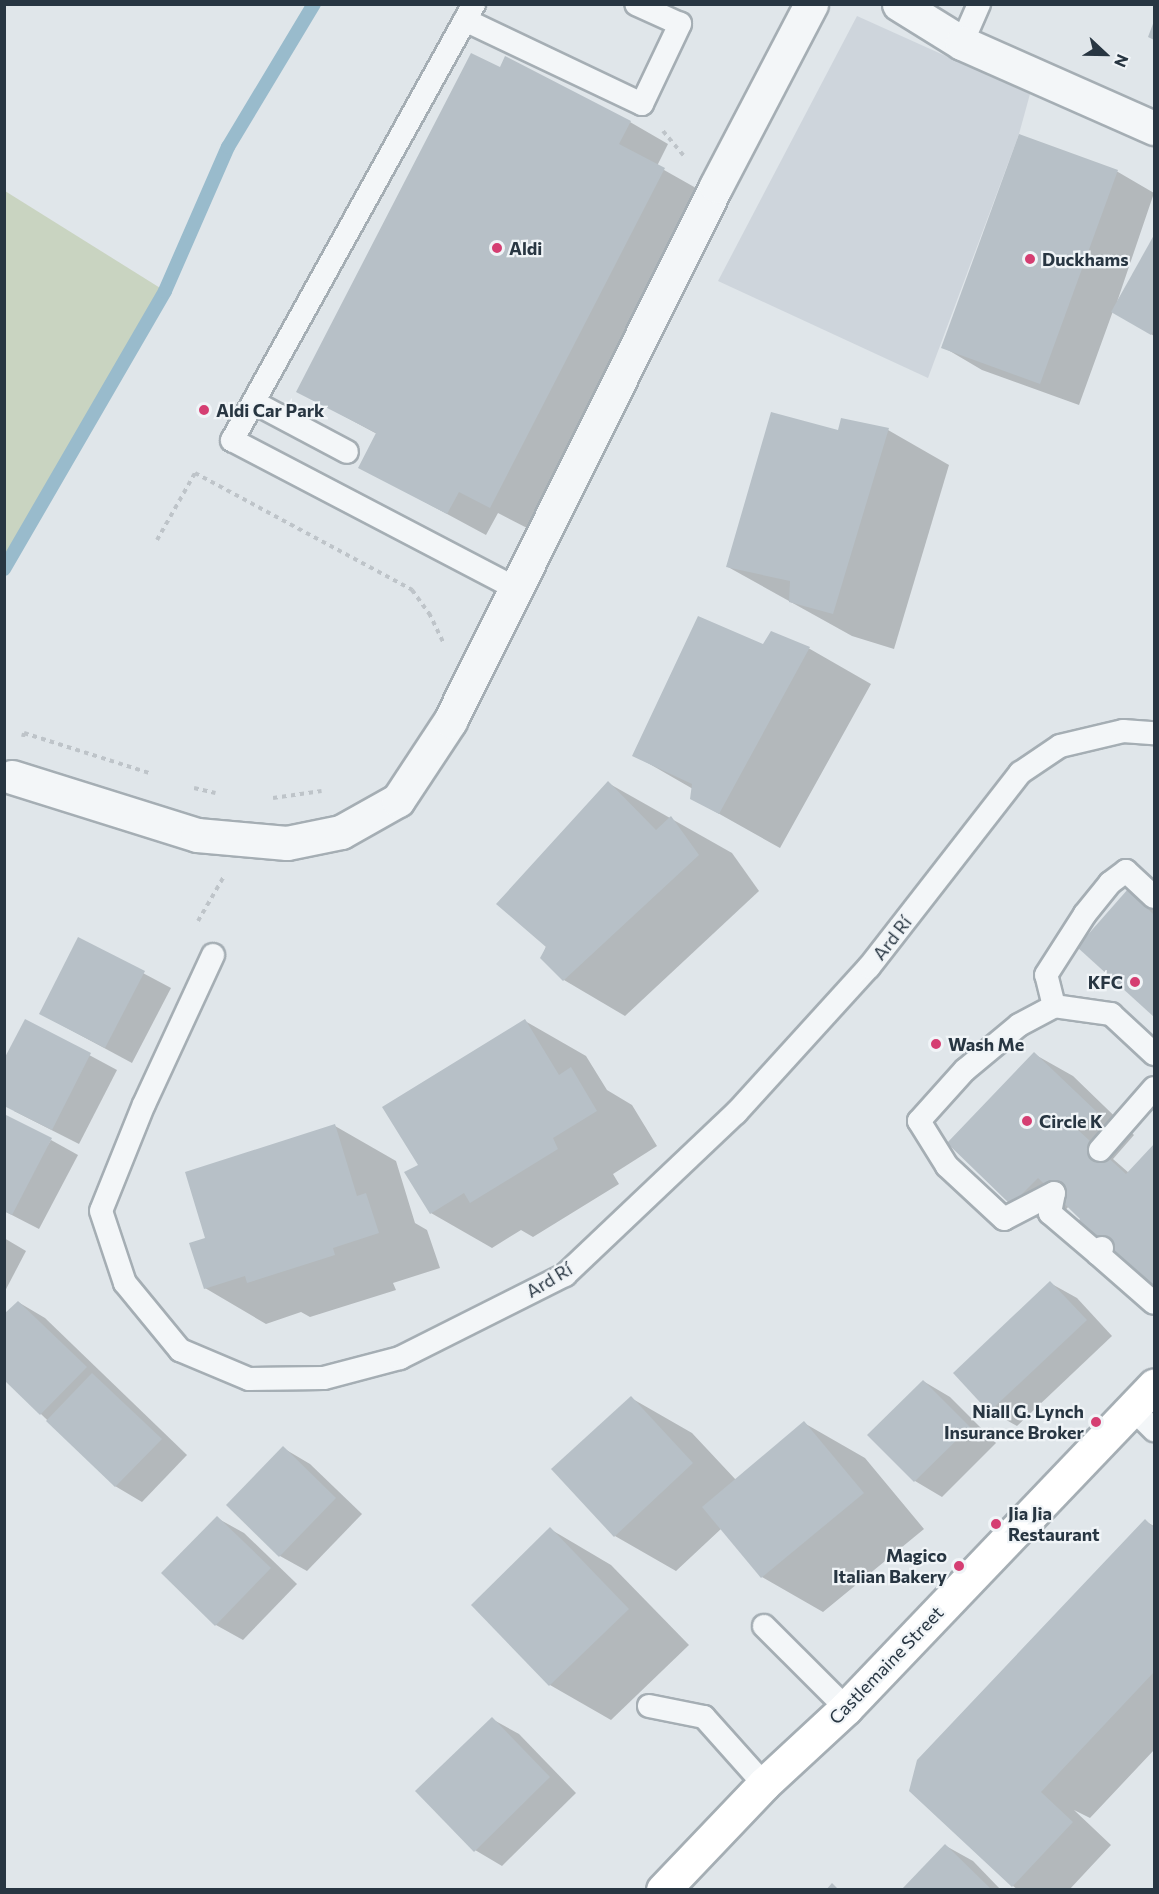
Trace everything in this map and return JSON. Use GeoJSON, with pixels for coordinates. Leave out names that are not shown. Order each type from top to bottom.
{"type":"FeatureCollection","features":[{"type":"Feature","properties":{"kind":"main road","name":"Castlemaine Street"},"geometry":{"type":"LineString","coordinates":[[663,1890],[764,1784],[846,1708],[1144,1420],[1155,1386]]}},
{"type":"Feature","properties":{"kind":"street"},"geometry":{"type":"LineString","coordinates":[[12,777],[197,835],[287,843],[341,832],[398,800],[450,721],[716,186],[811,4]]}},
{"type":"Feature","properties":{"kind":"street"},"geometry":{"type":"LineString","coordinates":[[899,4],[963,43],[1155,128]]}},
{"type":"Feature","properties":{"kind":"lane"},"geometry":{"type":"LineString","coordinates":[[517,589],[232,440],[255,403],[469,12],[642,104],[680,24],[636,4]]}},
{"type":"Feature","properties":{"kind":"lane"},"geometry":{"type":"LineString","coordinates":[[963,43],[979,4]]}},
{"type":"Feature","properties":{"kind":"lane"},"geometry":{"type":"LineString","coordinates":[[255,403],[348,452]]}},
{"type":"Feature","properties":{"kind":"lane","name":"Ard Rí"},"geometry":{"type":"LineString","coordinates":[[213,955],[153,1085],[101,1211],[125,1283],[180,1350],[249,1379],[324,1378],[400,1358],[566,1275],[736,1113],[869,967],[1020,773],[1060,746],[1123,731],[1155,733]]}},
{"type":"Feature","properties":{"kind":"lane"},"geometry":{"type":"LineString","coordinates":[[1054,1006],[1046,975],[1084,914],[1110,883],[1126,871],[1155,897]]}},
{"type":"Feature","properties":{"kind":"lane"},"geometry":{"type":"LineString","coordinates":[[1155,1054],[1111,1014],[1054,1006],[1020,1025],[965,1070],[920,1121],[948,1166],[1004,1219],[1054,1193],[1050,1213],[1100,1251],[1155,1303]]}},
{"type":"Feature","properties":{"kind":"lane"},"geometry":{"type":"LineString","coordinates":[[1100,1150],[1155,1088]]}},
{"type":"Feature","properties":{"kind":"lane"},"geometry":{"type":"LineString","coordinates":[[764,1626],[846,1708]]}},
{"type":"Feature","properties":{"kind":"lane"},"geometry":{"type":"LineString","coordinates":[[649,1706],[704,1717],[764,1784]]}},
{"type":"Feature","properties":{"kind":"path"},"geometry":{"type":"LineString","coordinates":[[642,104],[686,159],[716,186]]}},
{"type":"Feature","properties":{"kind":"path"},"geometry":{"type":"LineString","coordinates":[[158,540],[195,474],[412,590],[429,613],[446,649]]}},
{"type":"Feature","properties":{"kind":"path"},"geometry":{"type":"LineString","coordinates":[[12,777],[24,733],[158,776]]}},
{"type":"Feature","properties":{"kind":"path"},"geometry":{"type":"LineString","coordinates":[[192,787],[221,794]]}},
{"type":"Feature","properties":{"kind":"path"},"geometry":{"type":"LineString","coordinates":[[262,799],[331,789]]}},
{"type":"Feature","properties":{"kind":"shaded area"},"geometry":{"type":"Polygon","coordinates":[[[857,16],[1030,94],[1019,134],[928,378],[718,281],[857,16]]]}},
{"type":"Feature","properties":{"kind":"green space"},"geometry":{"type":"Polygon","coordinates":[[[5,191],[165,291],[5,576],[5,191]]]}},
{"type":"Feature","properties":{"kind":"building"},"geometry":{"type":"Polygon","coordinates":[[[1154,21],[1154,40],[1148,37],[1154,21]]]}},
{"type":"Feature","properties":{"kind":"building","name":"Aldi"},"geometry":{"type":"Polygon","coordinates":[[[471,53],[500,67],[505,56],[631,121],[619,144],[665,168],[490,508],[459,492],[447,514],[358,468],[376,433],[296,392],[471,53]]]}},
{"type":"Feature","properties":{"kind":"building","name":"Duckhams"},"geometry":{"type":"Polygon","coordinates":[[[1019,134],[1118,170],[1040,384],[941,348],[1019,134]]]}},
{"type":"Feature","properties":{"kind":"building"},"geometry":{"type":"Polygon","coordinates":[[[1154,235],[1154,329],[1151,335],[1111,312],[1154,235]]]}},
{"type":"Feature","properties":{"kind":"building"},"geometry":{"type":"Polygon","coordinates":[[[771,412],[838,430],[841,418],[889,428],[833,614],[789,602],[790,581],[726,567],[771,412]]]}},
{"type":"Feature","properties":{"kind":"building"},"geometry":{"type":"Polygon","coordinates":[[[698,616],[763,644],[771,631],[810,647],[719,814],[690,799],[692,784],[632,756],[698,616]]]}},
{"type":"Feature","properties":{"kind":"building"},"geometry":{"type":"Polygon","coordinates":[[[608,781],[656,830],[671,816],[699,855],[563,981],[540,958],[546,947],[496,904],[608,781]]]}},
{"type":"Feature","properties":{"kind":"building","name":"KFC"},"geometry":{"type":"Polygon","coordinates":[[[1128,889],[1154,915],[1154,1017],[1077,947],[1128,889]]]}},
{"type":"Feature","properties":{"kind":"building"},"geometry":{"type":"Polygon","coordinates":[[[78,937],[145,971],[105,1048],[39,1014],[78,937]]]}},
{"type":"Feature","properties":{"kind":"building"},"geometry":{"type":"Polygon","coordinates":[[[25,1019],[91,1053],[52,1130],[4,1106],[4,1059],[25,1019]]]}},
{"type":"Feature","properties":{"kind":"building"},"geometry":{"type":"Polygon","coordinates":[[[525,1019],[559,1075],[571,1067],[597,1111],[553,1138],[558,1149],[470,1203],[464,1193],[430,1214],[404,1172],[418,1165],[382,1107],[525,1019]]]}},
{"type":"Feature","properties":{"kind":"building"},"geometry":{"type":"Polygon","coordinates":[[[1034,1052],[1097,1112],[1078,1130],[1126,1174],[1154,1144],[1154,1301],[1074,1226],[1080,1219],[1038,1178],[1011,1205],[947,1143],[1034,1052]]]}},
{"type":"Feature","properties":{"kind":"building"},"geometry":{"type":"Polygon","coordinates":[[[4,1114],[52,1138],[12,1215],[4,1211],[4,1114]]]}},
{"type":"Feature","properties":{"kind":"building"},"geometry":{"type":"Polygon","coordinates":[[[335,1124],[357,1196],[366,1193],[379,1233],[333,1248],[335,1255],[247,1283],[245,1276],[204,1289],[189,1243],[205,1238],[185,1172],[335,1124]]]}},
{"type":"Feature","properties":{"kind":"building"},"geometry":{"type":"Polygon","coordinates":[[[1050,1281],[1087,1320],[989,1412],[953,1373],[1050,1281]]]}},
{"type":"Feature","properties":{"kind":"building"},"geometry":{"type":"Polygon","coordinates":[[[18,1301],[87,1367],[40,1415],[4,1380],[4,1314],[18,1301]]]}},
{"type":"Feature","properties":{"kind":"building"},"geometry":{"type":"Polygon","coordinates":[[[92,1373],[162,1439],[115,1487],[46,1421],[92,1373]]]}},
{"type":"Feature","properties":{"kind":"building"},"geometry":{"type":"Polygon","coordinates":[[[923,1380],[970,1427],[914,1482],[867,1435],[923,1380]]]}},
{"type":"Feature","properties":{"kind":"building"},"geometry":{"type":"Polygon","coordinates":[[[631,1396],[693,1463],[614,1537],[551,1469],[631,1396]]]}},
{"type":"Feature","properties":{"kind":"building"},"geometry":{"type":"Polygon","coordinates":[[[804,1421],[864,1493],[761,1578],[702,1507],[804,1421]]]}},
{"type":"Feature","properties":{"kind":"building"},"geometry":{"type":"Polygon","coordinates":[[[283,1446],[336,1498],[279,1557],[226,1505],[283,1446]]]}},
{"type":"Feature","properties":{"kind":"building"},"geometry":{"type":"Polygon","coordinates":[[[217,1516],[271,1568],[215,1626],[161,1573],[217,1516]]]}},
{"type":"Feature","properties":{"kind":"building"},"geometry":{"type":"Polygon","coordinates":[[[1145,1519],[1154,1528],[1154,1672],[1041,1792],[1073,1822],[1012,1887],[909,1791],[917,1760],[1145,1519]]]}},
{"type":"Feature","properties":{"kind":"building"},"geometry":{"type":"Polygon","coordinates":[[[550,1527],[629,1609],[549,1686],[471,1605],[550,1527]]]}},
{"type":"Feature","properties":{"kind":"building"},"geometry":{"type":"Polygon","coordinates":[[[492,1717],[550,1777],[474,1852],[415,1791],[492,1717]]]}},
{"type":"Feature","properties":{"kind":"building"},"geometry":{"type":"Polygon","coordinates":[[[945,1844],[992,1890],[901,1890],[945,1844]]]}},
{"type":"Feature","properties":{"kind":"building"},"geometry":{"type":"Polygon","coordinates":[[[832,1883],[839,1890],[826,1890],[832,1883]]]}},
{"type":"Feature","properties":{"kind":"waterway"},"geometry":{"type":"LineString","coordinates":[[4,569],[165,291],[228,147],[314,4]]}},
{"type":"Feature","properties":{"kind":"place","name":"Aldi"},"geometry":{"type":"Point","coordinates":[497,248]}},
{"type":"Feature","properties":{"kind":"place","name":"Duckhams"},"geometry":{"type":"Point","coordinates":[1030,259]}},
{"type":"Feature","properties":{"kind":"place","name":"Aldi Car Park"},"geometry":{"type":"Point","coordinates":[204,410]}},
{"type":"Feature","properties":{"kind":"place","name":"KFC"},"geometry":{"type":"Point","coordinates":[1135,982]}},
{"type":"Feature","properties":{"kind":"place","name":"Wash Me"},"geometry":{"type":"Point","coordinates":[936,1044]}},
{"type":"Feature","properties":{"kind":"place","name":"Circle K"},"geometry":{"type":"Point","coordinates":[1027,1121]}},
{"type":"Feature","properties":{"kind":"place","name":"Niall G. Lynch Insurance Broker"},"geometry":{"type":"Point","coordinates":[1096,1422]}},
{"type":"Feature","properties":{"kind":"place","name":"Jia Jia Restaurant"},"geometry":{"type":"Point","coordinates":[996,1524]}},
{"type":"Feature","properties":{"kind":"place","name":"Magico Italian Bakery"},"geometry":{"type":"Point","coordinates":[959,1566]}}]}
